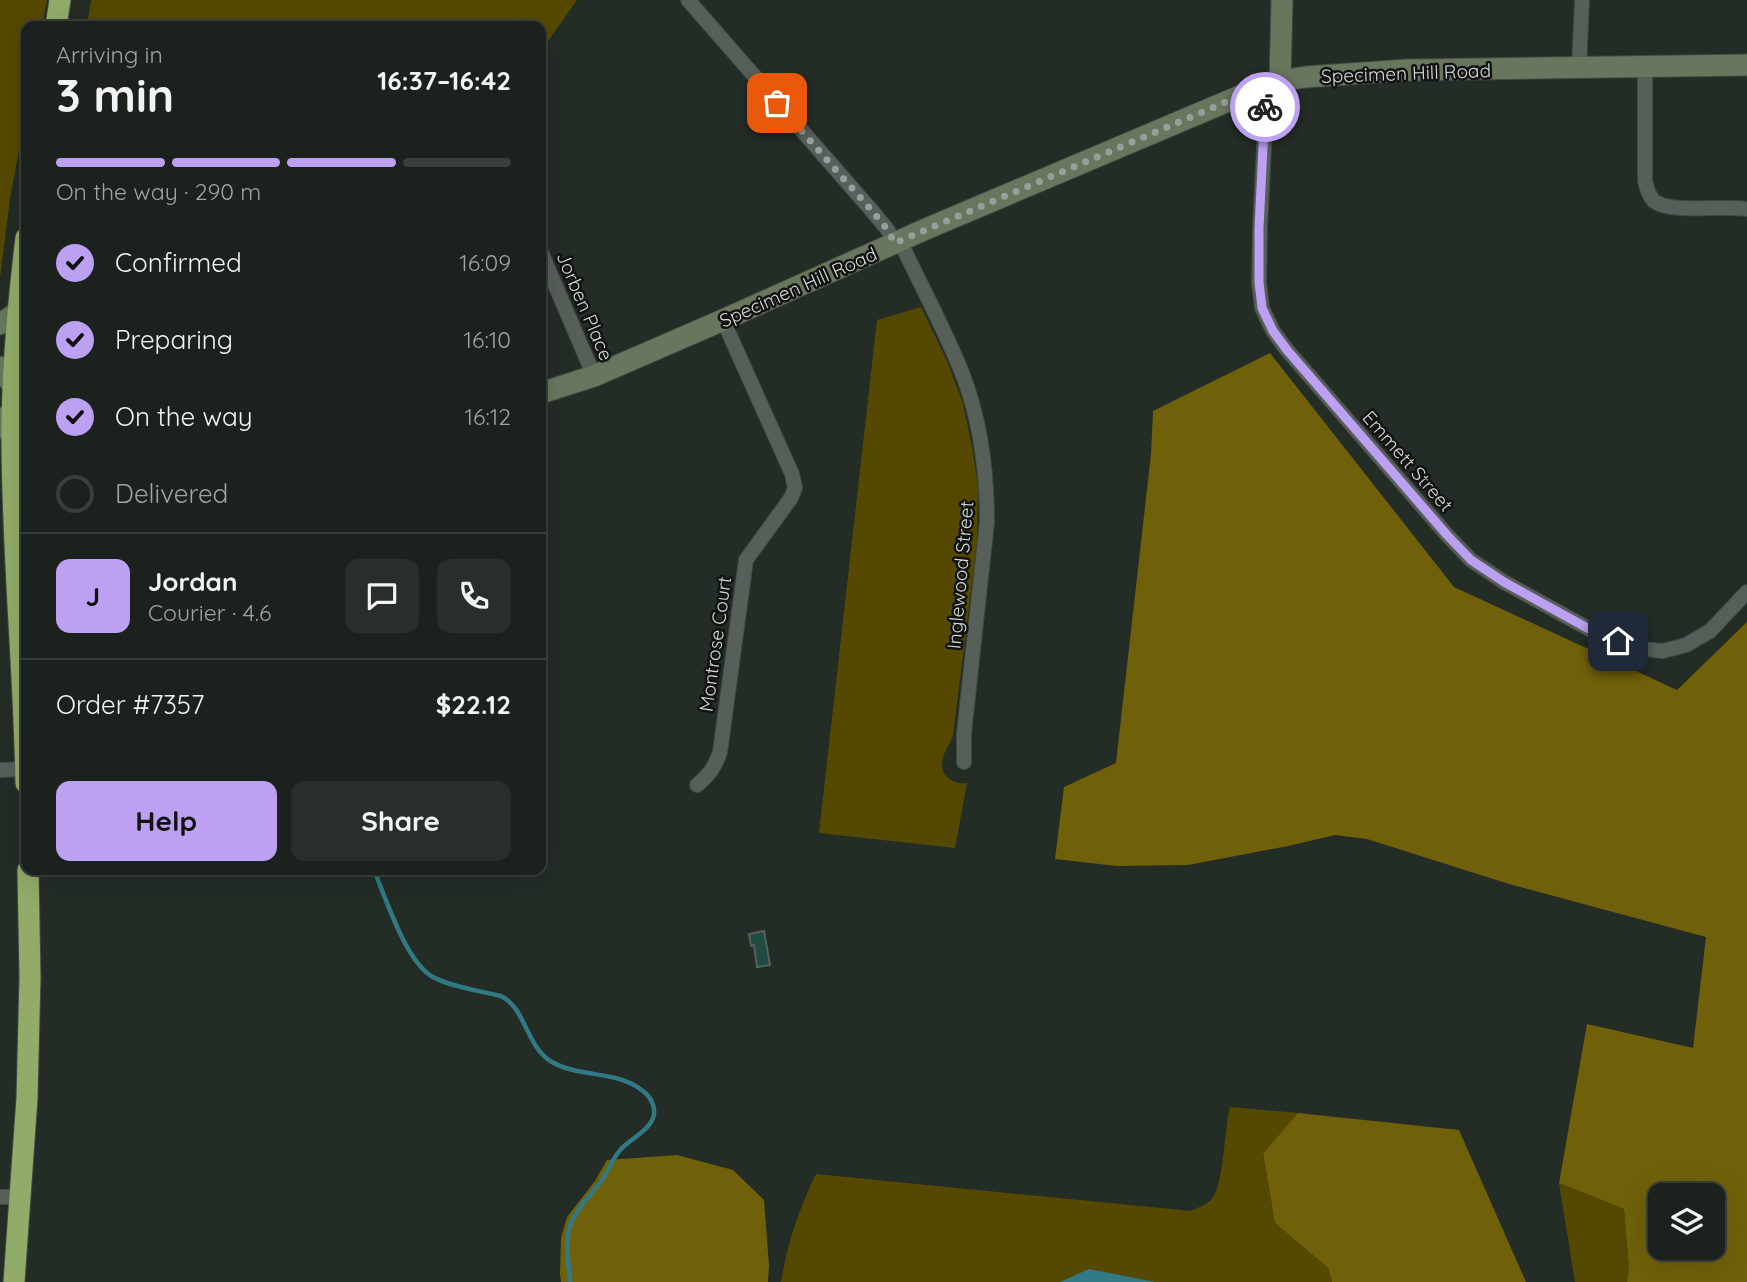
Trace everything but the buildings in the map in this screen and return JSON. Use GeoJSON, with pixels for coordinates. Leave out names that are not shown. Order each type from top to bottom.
{"type":"FeatureCollection","features":[{"type":"Feature","properties":{"kind":"highway"},"geometry":{"type":"LineString","coordinates":[[57,21],[60,0]]}},
{"type":"Feature","properties":{"kind":"highway"},"geometry":{"type":"LineString","coordinates":[[21,284],[18,312],[21,536]]}},
{"type":"Feature","properties":{"kind":"highway"},"geometry":{"type":"LineString","coordinates":[[14,1282],[10,1197],[27,1098],[30,977],[28,875]]}},
{"type":"Feature","properties":{"kind":"main road"},"geometry":{"type":"LineString","coordinates":[[1273,83],[1282,0]]}},
{"type":"Feature","properties":{"kind":"main road","name":"Specimen Hill Road"},"geometry":{"type":"LineString","coordinates":[[546,391],[594,376],[897,242],[1273,83],[1305,77],[1407,70],[1747,65]]}},
{"type":"Feature","properties":{"kind":"main road"},"geometry":{"type":"LineString","coordinates":[[0,324],[18,312]]}},
{"type":"Feature","properties":{"kind":"main road"},"geometry":{"type":"LineString","coordinates":[[0,367],[20,397]]}},
{"type":"Feature","properties":{"kind":"main road"},"geometry":{"type":"LineString","coordinates":[[0,418],[19,441]]}},
{"type":"Feature","properties":{"kind":"street"},"geometry":{"type":"LineString","coordinates":[[1579,67],[1582,0]]}},
{"type":"Feature","properties":{"kind":"street","name":"Inglewood Street"},"geometry":{"type":"LineString","coordinates":[[691,1],[897,242],[964,378],[975,416],[987,492],[987,522],[964,733],[964,762]]}},
{"type":"Feature","properties":{"kind":"street"},"geometry":{"type":"LineString","coordinates":[[1645,67],[1645,181],[1648,193],[1664,206],[1747,209]]}},
{"type":"Feature","properties":{"kind":"street","name":"Emmett Street"},"geometry":{"type":"LineString","coordinates":[[1273,83],[1259,228],[1262,308],[1273,331],[1287,350],[1447,535],[1471,560],[1504,582],[1600,635],[1635,648],[1663,651],[1686,645],[1710,631],[1747,592]]}},
{"type":"Feature","properties":{"kind":"street","name":"Jorben Place"},"geometry":{"type":"LineString","coordinates":[[546,264],[594,376]]}},
{"type":"Feature","properties":{"kind":"street","name":"Montrose Court"},"geometry":{"type":"LineString","coordinates":[[697,785],[711,773],[720,752],[746,560],[791,498],[795,488],[792,474],[723,320]]}},
{"type":"Feature","properties":{"kind":"street"},"geometry":{"type":"LineString","coordinates":[[0,770],[21,769]]}},
{"type":"Feature","properties":{"kind":"shaded area"},"geometry":{"type":"Polygon","coordinates":[[[0,0],[47,0],[43,21],[21,21],[21,139],[0,278],[0,0]]]}},
{"type":"Feature","properties":{"kind":"shaded area"},"geometry":{"type":"Polygon","coordinates":[[[91,0],[577,0],[546,44],[546,21],[88,21],[91,0]]]}},
{"type":"Feature","properties":{"kind":"shaded area"},"geometry":{"type":"Polygon","coordinates":[[[921,307],[947,361],[963,403],[978,487],[977,543],[953,736],[942,764],[944,773],[951,780],[967,783],[955,848],[819,833],[877,320],[921,307]]]}},
{"type":"Feature","properties":{"kind":"shaded area"},"geometry":{"type":"Polygon","coordinates":[[[1270,353],[1454,587],[1677,690],[1747,622],[1747,1282],[1627,1282],[1629,1269],[1624,1209],[1559,1183],[1587,1024],[1693,1048],[1706,937],[1509,884],[1367,839],[1335,835],[1188,865],[1117,866],[1055,859],[1064,787],[1116,763],[1151,454],[1153,411],[1270,353]]]}},
{"type":"Feature","properties":{"kind":"shaded area"},"geometry":{"type":"Polygon","coordinates":[[[1230,1107],[1298,1113],[1263,1155],[1275,1223],[1328,1268],[1332,1282],[781,1282],[794,1227],[816,1174],[1191,1211],[1211,1200],[1219,1183],[1230,1107]]]}},
{"type":"Feature","properties":{"kind":"shaded area"},"geometry":{"type":"Polygon","coordinates":[[[1298,1113],[1459,1130],[1526,1282],[1332,1282],[1328,1268],[1275,1223],[1263,1154],[1298,1113]]]}},
{"type":"Feature","properties":{"kind":"shaded area"},"geometry":{"type":"Polygon","coordinates":[[[677,1155],[733,1170],[764,1200],[768,1282],[561,1282],[561,1238],[567,1217],[595,1181],[607,1160],[677,1155]]]}},
{"type":"Feature","properties":{"kind":"shaded area"},"geometry":{"type":"Polygon","coordinates":[[[1559,1183],[1624,1209],[1629,1269],[1627,1282],[1575,1282],[1559,1183]]]}},
{"type":"Feature","properties":{"kind":"water"},"geometry":{"type":"Polygon","coordinates":[[[1089,1269],[1155,1282],[1060,1282],[1089,1269]]]}},
{"type":"Feature","properties":{"kind":"waterway"},"geometry":{"type":"LineString","coordinates":[[376,875],[398,929],[423,969],[433,977],[457,986],[501,996],[516,1009],[537,1047],[552,1062],[633,1084],[652,1101],[654,1114],[650,1124],[619,1152],[571,1223],[567,1245],[570,1282]]}},
{"type":"Feature","properties":{"kind":"way so far"},"geometry":{"type":"LineString","coordinates":[[777,103],[873,212],[895,243],[1266,85],[1265,107]]}},
{"type":"Feature","properties":{"kind":"route"},"geometry":{"type":"LineString","coordinates":[[1265,107],[1259,282],[1262,308],[1273,331],[1471,560],[1504,582],[1600,635],[1618,641]]}}]}
